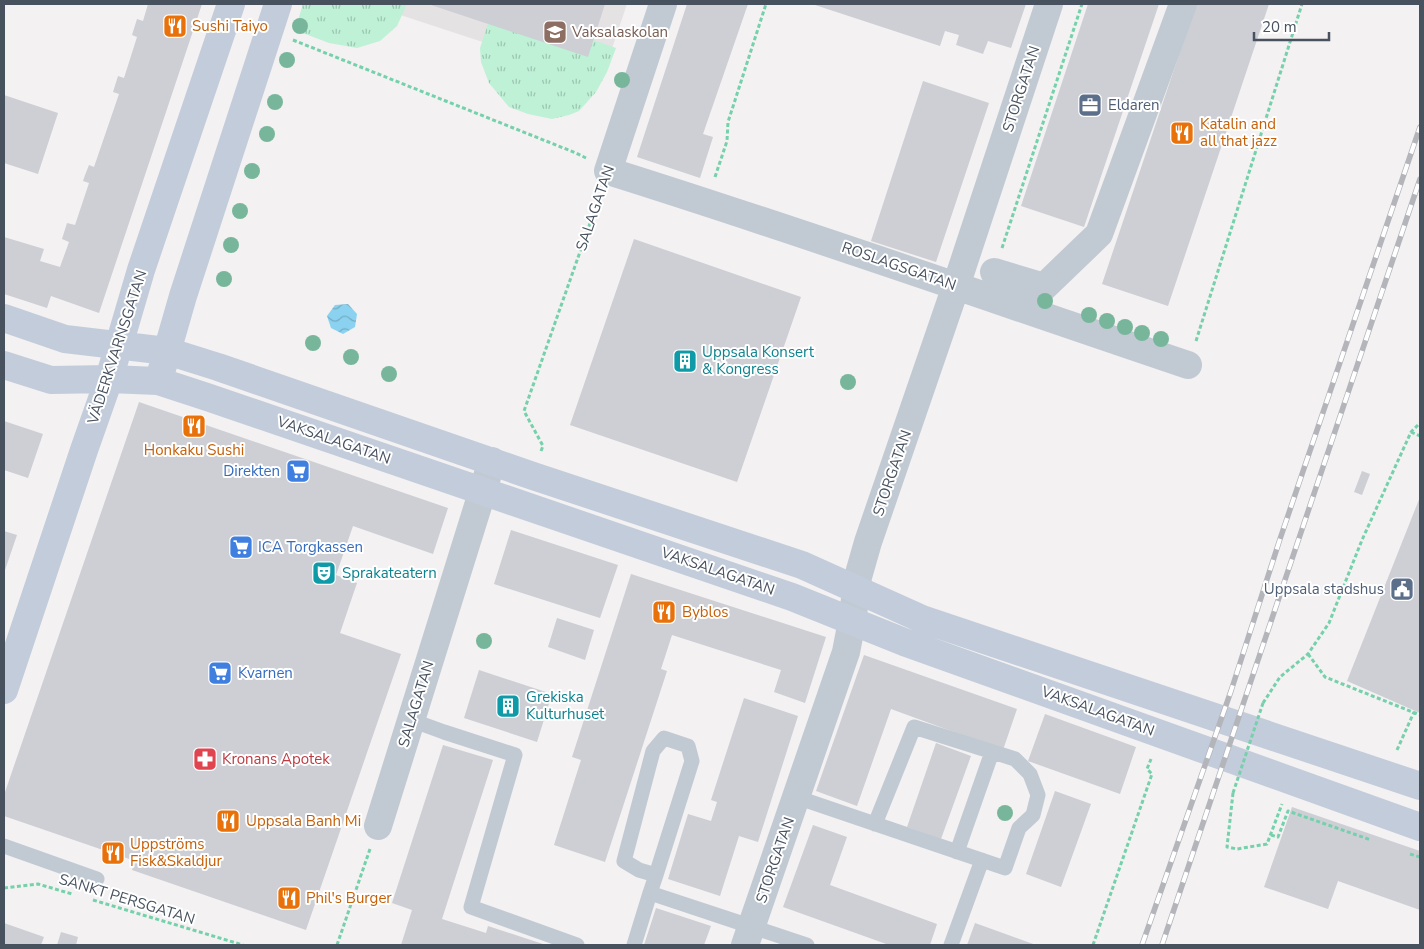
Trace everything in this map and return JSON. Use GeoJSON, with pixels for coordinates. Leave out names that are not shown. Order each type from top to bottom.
{"type":"FeatureCollection","features":[{"type":"Feature","properties":{"kind":"main road","name":"VÄDERKVARNSGATAN"},"geometry":{"type":"LineString","coordinates":[[4,690],[119,346],[141,270],[232,4]]}},
{"type":"Feature","properties":{"kind":"main road"},"geometry":{"type":"LineString","coordinates":[[158,381],[278,4]]}},
{"type":"Feature","properties":{"kind":"main road","name":"VAKSALAGATAN"},"geometry":{"type":"LineString","coordinates":[[4,318],[65,339],[167,351],[218,366],[533,476],[802,565],[922,619],[1420,786]]}},
{"type":"Feature","properties":{"kind":"main road","name":"VAKSALAGATAN"},"geometry":{"type":"LineString","coordinates":[[4,365],[52,380],[108,379],[158,381],[780,593],[904,642],[1420,827]]}},
{"type":"Feature","properties":{"kind":"street","name":"SALAGATAN"},"geometry":{"type":"LineString","coordinates":[[608,170],[663,4]]}},
{"type":"Feature","properties":{"kind":"street","name":"STORGATAN"},"geometry":{"type":"LineString","coordinates":[[749,936],[846,652],[858,576],[870,537],[1050,4]]}},
{"type":"Feature","properties":{"kind":"street"},"geometry":{"type":"LineString","coordinates":[[994,272],[1044,287],[1099,234],[1183,4]]}},
{"type":"Feature","properties":{"kind":"street","name":"ROSLAGSGATAN"},"geometry":{"type":"LineString","coordinates":[[608,170],[1188,365]]}},
{"type":"Feature","properties":{"kind":"street","name":"SALAGATAN"},"geometry":{"type":"LineString","coordinates":[[378,826],[492,461]]}},
{"type":"Feature","properties":{"kind":"lane"},"geometry":{"type":"LineString","coordinates":[[411,720],[515,755],[471,907],[577,945]]}},
{"type":"Feature","properties":{"kind":"lane"},"geometry":{"type":"LineString","coordinates":[[796,797],[875,824],[957,852],[1005,868],[1019,828],[1033,815],[1038,795],[1030,774],[1015,759],[914,727],[875,824]]}},
{"type":"Feature","properties":{"kind":"lane"},"geometry":{"type":"LineString","coordinates":[[634,945],[692,761],[688,746],[664,738],[653,751],[624,861],[639,870],[656,875]]}},
{"type":"Feature","properties":{"kind":"lane"},"geometry":{"type":"LineString","coordinates":[[957,852],[992,752]]}},
{"type":"Feature","properties":{"kind":"lane"},"geometry":{"type":"LineString","coordinates":[[4,846],[96,879]]}},
{"type":"Feature","properties":{"kind":"lane"},"geometry":{"type":"LineString","coordinates":[[951,945],[982,860]]}},
{"type":"Feature","properties":{"kind":"lane"},"geometry":{"type":"LineString","coordinates":[[650,894],[749,936],[807,945]]}},
{"type":"Feature","properties":{"kind":"path"},"geometry":{"type":"LineString","coordinates":[[706,202],[727,141],[728,122],[766,4]]}},
{"type":"Feature","properties":{"kind":"path"},"geometry":{"type":"LineString","coordinates":[[994,272],[1082,4]]}},
{"type":"Feature","properties":{"kind":"path"},"geometry":{"type":"LineString","coordinates":[[1188,365],[1302,4]]}},
{"type":"Feature","properties":{"kind":"path"},"geometry":{"type":"LineString","coordinates":[[269,31],[576,153],[608,170]]}},
{"type":"Feature","properties":{"kind":"path","name":"SALAGATAN"},"geometry":{"type":"LineString","coordinates":[[524,411],[608,170]]}},
{"type":"Feature","properties":{"kind":"path"},"geometry":{"type":"LineString","coordinates":[[1284,799],[1267,844],[1237,849],[1227,847],[1233,794],[1263,703],[1280,677],[1308,654],[1329,623],[1362,540],[1411,432],[1420,423]]}},
{"type":"Feature","properties":{"kind":"path"},"geometry":{"type":"LineString","coordinates":[[1411,432],[1420,436]]}},
{"type":"Feature","properties":{"kind":"path"},"geometry":{"type":"LineString","coordinates":[[1308,654],[1325,677],[1420,715]]}},
{"type":"Feature","properties":{"kind":"path"},"geometry":{"type":"LineString","coordinates":[[1396,753],[1414,712]]}},
{"type":"Feature","properties":{"kind":"path"},"geometry":{"type":"LineString","coordinates":[[1093,945],[1152,774],[1147,769]]}},
{"type":"Feature","properties":{"kind":"path"},"geometry":{"type":"LineString","coordinates":[[1271,835],[1278,837],[1288,811],[1376,842]]}},
{"type":"Feature","properties":{"kind":"path"},"geometry":{"type":"LineString","coordinates":[[337,945],[378,826]]}},
{"type":"Feature","properties":{"kind":"path"},"geometry":{"type":"LineString","coordinates":[[1403,851],[1420,857]]}},
{"type":"Feature","properties":{"kind":"path","name":"SANKT PERSGATAN"},"geometry":{"type":"LineString","coordinates":[[4,888],[38,884],[75,895]]}},
{"type":"Feature","properties":{"kind":"path","name":"SANKT PERSGATAN"},"geometry":{"type":"LineString","coordinates":[[85,898],[243,945]]}},
{"type":"Feature","properties":{"kind":"shaded area"},"geometry":{"type":"Polygon","coordinates":[[[367,4],[627,4],[601,81],[367,4]]]}},
{"type":"Feature","properties":{"kind":"green space"},"geometry":{"type":"Polygon","coordinates":[[[303,4],[407,4],[397,26],[380,41],[357,48],[329,43],[295,30],[303,4]]]}},
{"type":"Feature","properties":{"kind":"green space"},"geometry":{"type":"Polygon","coordinates":[[[488,24],[593,40],[616,48],[607,72],[596,92],[579,111],[552,119],[528,114],[509,107],[489,83],[481,62],[480,48],[488,24]]]}},
{"type":"Feature","properties":{"kind":"water"},"geometry":{"type":"Polygon","coordinates":[[[348,304],[357,314],[355,327],[343,334],[331,328],[327,316],[335,305],[348,304]]]}},
{"type":"Feature","properties":{"kind":"building"},"geometry":{"type":"Polygon","coordinates":[[[148,4],[202,4],[99,313],[51,296],[47,308],[4,294],[4,237],[44,249],[40,261],[60,267],[69,242],[62,239],[67,223],[75,225],[89,183],[83,181],[89,165],[94,167],[119,94],[113,92],[118,76],[124,78],[137,37],[132,35],[137,19],[143,21],[148,4]]]}},
{"type":"Feature","properties":{"kind":"building","name":"Vaksalaskolan"},"geometry":{"type":"Polygon","coordinates":[[[428,4],[605,4],[588,57],[428,4]]]}},
{"type":"Feature","properties":{"kind":"building"},"geometry":{"type":"Polygon","coordinates":[[[687,4],[748,4],[703,134],[713,137],[700,178],[637,157],[687,4]]]}},
{"type":"Feature","properties":{"kind":"building"},"geometry":{"type":"Polygon","coordinates":[[[812,4],[1026,4],[1011,48],[988,41],[983,54],[956,45],[959,35],[945,31],[940,46],[812,4]]]}},
{"type":"Feature","properties":{"kind":"building","name":"Eldaren"},"geometry":{"type":"Polygon","coordinates":[[[1088,4],[1159,4],[1084,227],[1021,206],[1088,4]]]}},
{"type":"Feature","properties":{"kind":"building"},"geometry":{"type":"Polygon","coordinates":[[[1196,4],[1269,4],[1168,306],[1102,284],[1196,4]]]}},
{"type":"Feature","properties":{"kind":"building"},"geometry":{"type":"Polygon","coordinates":[[[923,81],[989,103],[936,262],[871,241],[923,81]]]}},
{"type":"Feature","properties":{"kind":"building"},"geometry":{"type":"Polygon","coordinates":[[[4,95],[58,113],[38,174],[4,163],[4,95]]]}},
{"type":"Feature","properties":{"kind":"building","name":"Uppsala Konsert & Kongress"},"geometry":{"type":"Polygon","coordinates":[[[634,239],[801,297],[737,482],[570,425],[634,239]]]}},
{"type":"Feature","properties":{"kind":"building","name":"Kvarnen"},"geometry":{"type":"Polygon","coordinates":[[[139,402],[448,508],[433,554],[353,526],[336,575],[357,583],[340,633],[401,654],[306,930],[132,870],[135,861],[4,816],[4,795],[139,402]]]}},
{"type":"Feature","properties":{"kind":"building"},"geometry":{"type":"Polygon","coordinates":[[[4,421],[43,434],[28,478],[4,470],[4,421]]]}},
{"type":"Feature","properties":{"kind":"building"},"geometry":{"type":"Polygon","coordinates":[[[1362,471],[1370,474],[1362,495],[1354,492],[1362,471]]]}},
{"type":"Feature","properties":{"kind":"building","name":"Uppsala stadshus"},"geometry":{"type":"Polygon","coordinates":[[[1420,497],[1420,713],[1347,681],[1420,497]]]}},
{"type":"Feature","properties":{"kind":"building"},"geometry":{"type":"Polygon","coordinates":[[[511,530],[618,565],[600,618],[494,584],[511,530]]]}},
{"type":"Feature","properties":{"kind":"building"},"geometry":{"type":"Polygon","coordinates":[[[4,531],[17,535],[4,573],[4,531]]]}},
{"type":"Feature","properties":{"kind":"building"},"geometry":{"type":"Polygon","coordinates":[[[631,574],[826,637],[805,703],[774,692],[781,670],[672,635],[661,669],[667,671],[605,862],[554,845],[581,760],[572,757],[631,574]]]}},
{"type":"Feature","properties":{"kind":"building"},"geometry":{"type":"Polygon","coordinates":[[[557,618],[594,630],[585,660],[548,647],[557,618]]]}},
{"type":"Feature","properties":{"kind":"building"},"geometry":{"type":"Polygon","coordinates":[[[864,655],[1017,709],[1003,750],[891,709],[857,806],[816,791],[864,655]]]}},
{"type":"Feature","properties":{"kind":"building","name":"Grekiska Kulturhuset"},"geometry":{"type":"Polygon","coordinates":[[[479,670],[552,694],[537,742],[464,718],[479,670]]]}},
{"type":"Feature","properties":{"kind":"building"},"geometry":{"type":"Polygon","coordinates":[[[744,698],[798,716],[758,842],[739,836],[720,896],[668,879],[688,814],[711,821],[717,802],[711,800],[744,698]]]}},
{"type":"Feature","properties":{"kind":"building"},"geometry":{"type":"Polygon","coordinates":[[[1045,714],[1136,747],[1120,794],[1028,761],[1045,714]]]}},
{"type":"Feature","properties":{"kind":"building"},"geometry":{"type":"Polygon","coordinates":[[[936,743],[971,756],[941,839],[907,827],[936,743]]]}},
{"type":"Feature","properties":{"kind":"building"},"geometry":{"type":"Polygon","coordinates":[[[443,745],[493,760],[442,919],[486,933],[488,926],[546,945],[401,945],[412,910],[392,903],[443,745]]]}},
{"type":"Feature","properties":{"kind":"building"},"geometry":{"type":"Polygon","coordinates":[[[1055,791],[1091,804],[1061,887],[1026,874],[1055,791]]]}},
{"type":"Feature","properties":{"kind":"building"},"geometry":{"type":"Polygon","coordinates":[[[1292,807],[1420,851],[1420,910],[1338,881],[1328,909],[1264,887],[1292,807]]]}},
{"type":"Feature","properties":{"kind":"building"},"geometry":{"type":"Polygon","coordinates":[[[813,825],[847,837],[830,885],[937,924],[930,945],[889,945],[783,907],[813,825]]]}},
{"type":"Feature","properties":{"kind":"building"},"geometry":{"type":"Polygon","coordinates":[[[656,908],[711,926],[704,945],[644,945],[656,908]]]}},
{"type":"Feature","properties":{"kind":"building"},"geometry":{"type":"Polygon","coordinates":[[[4,923],[44,937],[41,945],[4,945],[4,923]]]}},
{"type":"Feature","properties":{"kind":"building"},"geometry":{"type":"Polygon","coordinates":[[[975,923],[1036,945],[967,945],[975,923]]]}},
{"type":"Feature","properties":{"kind":"building"},"geometry":{"type":"Polygon","coordinates":[[[61,932],[78,937],[76,945],[57,945],[61,932]]]}},
{"type":"Feature","properties":{"kind":"railway"},"geometry":{"type":"LineString","coordinates":[[1142,945],[1231,691],[1280,539],[1420,127]]}},
{"type":"Feature","properties":{"kind":"railway"},"geometry":{"type":"LineString","coordinates":[[1162,945],[1420,179]]}},
{"type":"Feature","properties":{"kind":"place","name":"Sushi Taiyo"},"geometry":{"type":"Point","coordinates":[175,26]}},
{"type":"Feature","properties":{"kind":"place","name":"Vaksalaskolan"},"geometry":{"type":"Point","coordinates":[555,32]}},
{"type":"Feature","properties":{"kind":"place","name":"Eldaren"},"geometry":{"type":"Point","coordinates":[1090,105]}},
{"type":"Feature","properties":{"kind":"place","name":"Katalin and all that jazz"},"geometry":{"type":"Point","coordinates":[1182,133]}},
{"type":"Feature","properties":{"kind":"place","name":"Uppsala Konsert & Kongress"},"geometry":{"type":"Point","coordinates":[685,361]}},
{"type":"Feature","properties":{"kind":"place","name":"Honkaku Sushi"},"geometry":{"type":"Point","coordinates":[194,426]}},
{"type":"Feature","properties":{"kind":"place","name":"Direkten"},"geometry":{"type":"Point","coordinates":[298,471]}},
{"type":"Feature","properties":{"kind":"place","name":"ICA Torgkassen"},"geometry":{"type":"Point","coordinates":[241,547]}},
{"type":"Feature","properties":{"kind":"place","name":"Sprakateatern"},"geometry":{"type":"Point","coordinates":[324,573]}},
{"type":"Feature","properties":{"kind":"place","name":"Uppsala stadshus"},"geometry":{"type":"Point","coordinates":[1402,589]}},
{"type":"Feature","properties":{"kind":"place","name":"Byblos"},"geometry":{"type":"Point","coordinates":[664,612]}},
{"type":"Feature","properties":{"kind":"place","name":"Kvarnen"},"geometry":{"type":"Point","coordinates":[220,673]}},
{"type":"Feature","properties":{"kind":"place","name":"Grekiska Kulturhuset"},"geometry":{"type":"Point","coordinates":[508,706]}},
{"type":"Feature","properties":{"kind":"place","name":"Kronans Apotek"},"geometry":{"type":"Point","coordinates":[205,759]}},
{"type":"Feature","properties":{"kind":"place","name":"Uppsala Banh Mi"},"geometry":{"type":"Point","coordinates":[228,821]}},
{"type":"Feature","properties":{"kind":"place","name":"Uppströms Fisk&Skaldjur"},"geometry":{"type":"Point","coordinates":[113,853]}},
{"type":"Feature","properties":{"kind":"place","name":"Phil's Burger"},"geometry":{"type":"Point","coordinates":[289,898]}}]}
